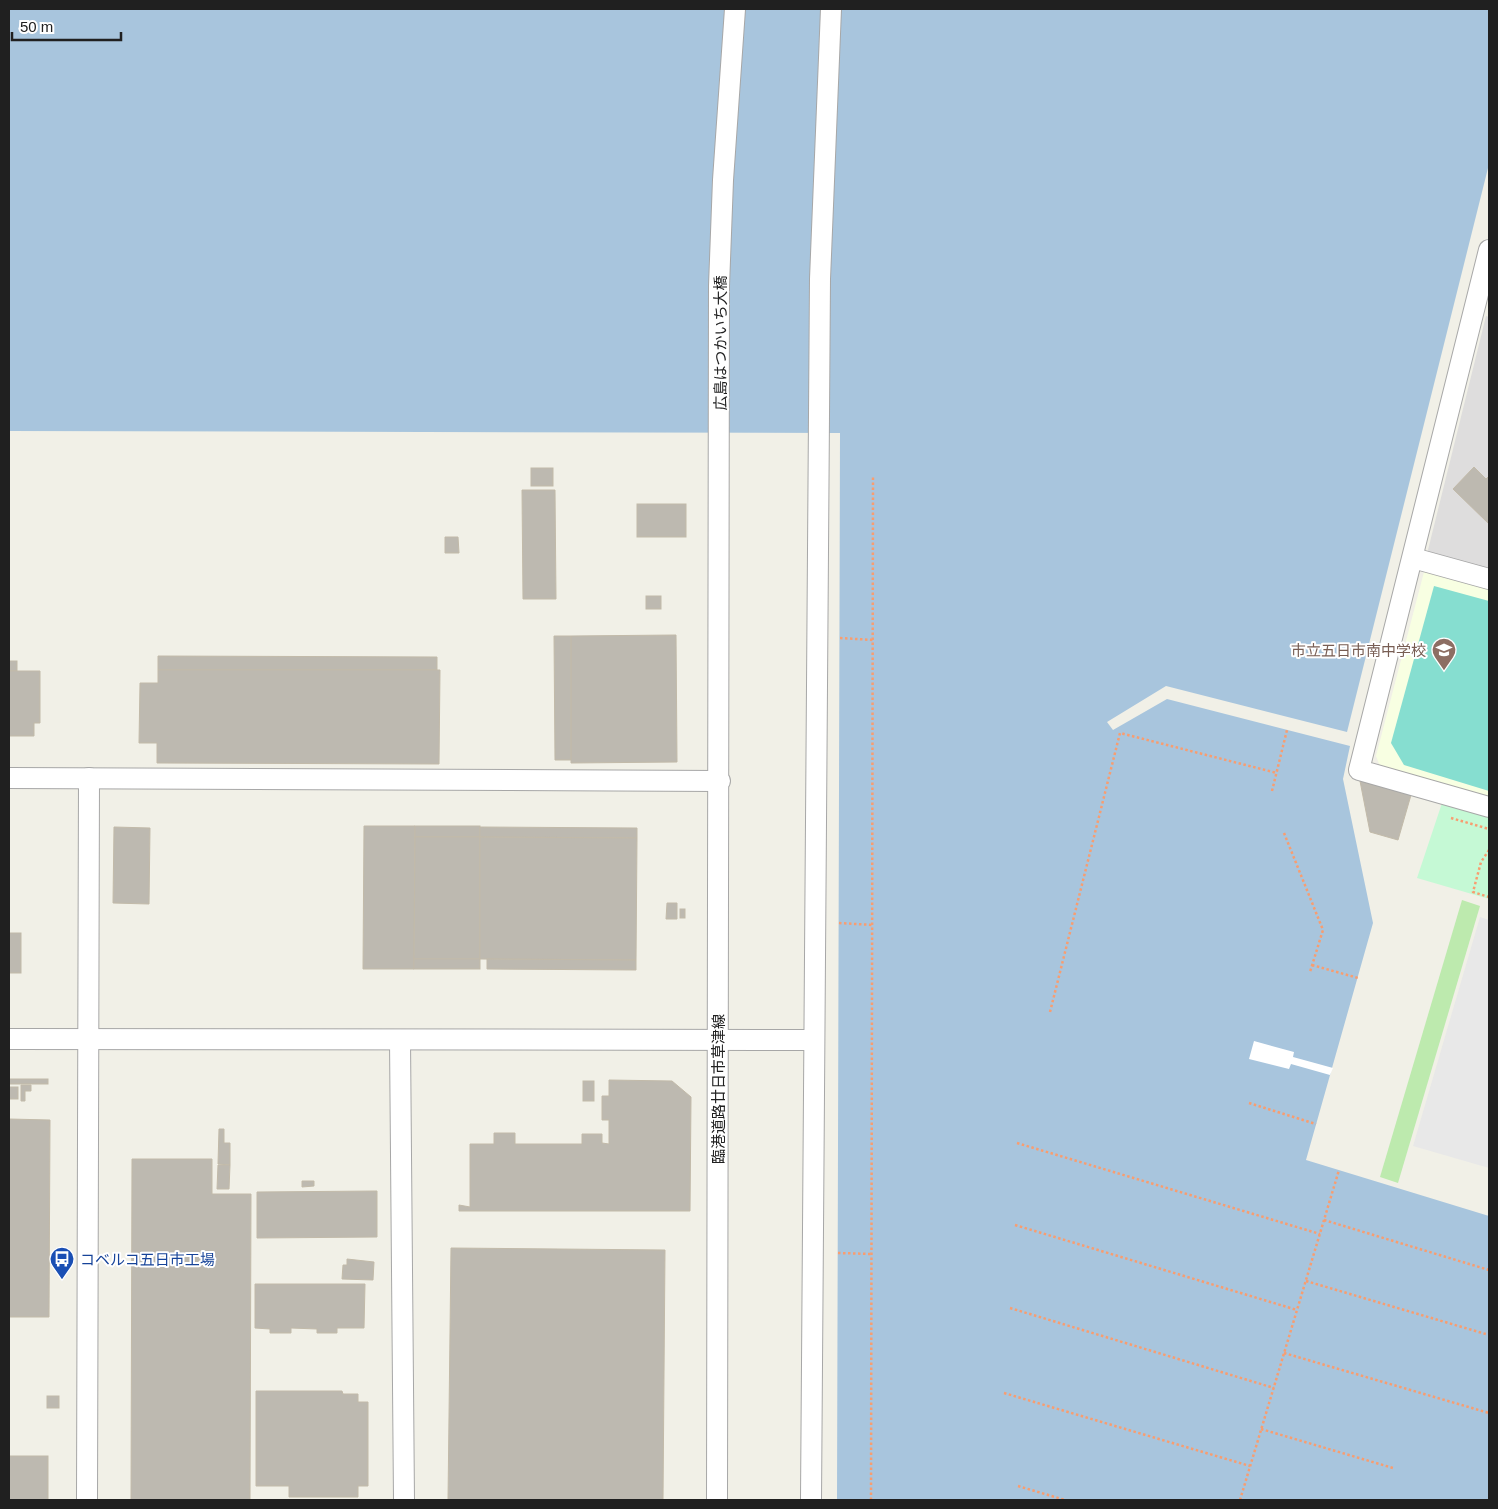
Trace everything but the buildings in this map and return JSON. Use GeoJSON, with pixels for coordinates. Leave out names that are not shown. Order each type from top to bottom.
{"type":"FeatureCollection","features":[{"type":"Feature","properties":{"kind":"street","name":"広島はつかいち大橋"},"geometry":{"type":"LineString","coordinates":[[720,677],[720,286],[723,180],[736,9]]}},
{"type":"Feature","properties":{"kind":"street"},"geometry":{"type":"LineString","coordinates":[[811,1500],[820,279],[831,9]]}},
{"type":"Feature","properties":{"kind":"street"},"geometry":{"type":"LineString","coordinates":[[1489,250],[1359,770],[1489,807]]}},
{"type":"Feature","properties":{"kind":"street"},"geometry":{"type":"LineString","coordinates":[[1413,558],[1489,579]]}},
{"type":"Feature","properties":{"kind":"street","name":"臨港道路廿日市草津線"},"geometry":{"type":"LineString","coordinates":[[717,1500],[720,677]]}},
{"type":"Feature","properties":{"kind":"street"},"geometry":{"type":"LineString","coordinates":[[9,778],[720,781]]}},
{"type":"Feature","properties":{"kind":"street"},"geometry":{"type":"LineString","coordinates":[[87,1500],[89,778]]}},
{"type":"Feature","properties":{"kind":"street"},"geometry":{"type":"LineString","coordinates":[[9,1039],[813,1040]]}},
{"type":"Feature","properties":{"kind":"street"},"geometry":{"type":"LineString","coordinates":[[400,1040],[404,1500]]}},
{"type":"Feature","properties":{"kind":"street"},"geometry":{"type":"LineString","coordinates":[[805,1500],[811,1440]]}},
{"type":"Feature","properties":{"kind":"path"},"geometry":{"type":"LineString","coordinates":[[871,1500],[873,477]]}},
{"type":"Feature","properties":{"kind":"path"},"geometry":{"type":"LineString","coordinates":[[840,638],[873,640]]}},
{"type":"Feature","properties":{"kind":"path"},"geometry":{"type":"LineString","coordinates":[[1272,792],[1288,730]]}},
{"type":"Feature","properties":{"kind":"path"},"geometry":{"type":"LineString","coordinates":[[1050,1012],[1120,733],[1276,773]]}},
{"type":"Feature","properties":{"kind":"path"},"geometry":{"type":"LineString","coordinates":[[1451,818],[1489,829]]}},
{"type":"Feature","properties":{"kind":"path"},"geometry":{"type":"LineString","coordinates":[[1284,832],[1323,930],[1310,972]]}},
{"type":"Feature","properties":{"kind":"path"},"geometry":{"type":"LineString","coordinates":[[1489,850],[1481,862],[1473,892],[1489,897]]}},
{"type":"Feature","properties":{"kind":"path"},"geometry":{"type":"LineString","coordinates":[[839,923],[872,924]]}},
{"type":"Feature","properties":{"kind":"path"},"geometry":{"type":"LineString","coordinates":[[1312,965],[1358,978]]}},
{"type":"Feature","properties":{"kind":"path"},"geometry":{"type":"LineString","coordinates":[[1249,1103],[1316,1124]]}},
{"type":"Feature","properties":{"kind":"path"},"geometry":{"type":"LineString","coordinates":[[1017,1143],[1320,1234]]}},
{"type":"Feature","properties":{"kind":"path"},"geometry":{"type":"LineString","coordinates":[[1240,1500],[1339,1170]]}},
{"type":"Feature","properties":{"kind":"path"},"geometry":{"type":"LineString","coordinates":[[1324,1220],[1489,1270]]}},
{"type":"Feature","properties":{"kind":"path"},"geometry":{"type":"LineString","coordinates":[[1015,1225],[1297,1310]]}},
{"type":"Feature","properties":{"kind":"path"},"geometry":{"type":"LineString","coordinates":[[838,1253],[872,1254]]}},
{"type":"Feature","properties":{"kind":"path"},"geometry":{"type":"LineString","coordinates":[[1306,1281],[1489,1336]]}},
{"type":"Feature","properties":{"kind":"path"},"geometry":{"type":"LineString","coordinates":[[1010,1308],[1274,1388]]}},
{"type":"Feature","properties":{"kind":"path"},"geometry":{"type":"LineString","coordinates":[[1284,1353],[1489,1413]]}},
{"type":"Feature","properties":{"kind":"path"},"geometry":{"type":"LineString","coordinates":[[1004,1392],[1250,1466]]}},
{"type":"Feature","properties":{"kind":"path"},"geometry":{"type":"LineString","coordinates":[[1261,1429],[1393,1468]]}},
{"type":"Feature","properties":{"kind":"path"},"geometry":{"type":"LineString","coordinates":[[1018,1486],[1065,1500]]}},
{"type":"Feature","properties":{"kind":"shaded area"},"geometry":{"type":"Polygon","coordinates":[[[9,9],[1489,9],[1489,164],[1347,732],[1166,686],[1107,722],[1113,730],[1167,699],[1350,746],[1343,779],[1373,923],[1306,1160],[1489,1216],[1489,1500],[837,1500],[840,433],[9,431],[9,9]]]}},
{"type":"Feature","properties":{"kind":"shaded area"},"geometry":{"type":"Polygon","coordinates":[[[1486,316],[1489,317],[1489,572],[1427,554],[1486,316]]]}},
{"type":"Feature","properties":{"kind":"shaded area","name":"市立五日市南中学校"},"geometry":{"type":"Polygon","coordinates":[[[1429,568],[1489,585],[1489,797],[1380,766],[1376,756],[1424,572],[1429,568]]]}},
{"type":"Feature","properties":{"kind":"shaded area","name":"市立五日市南中学校"},"geometry":{"type":"Polygon","coordinates":[[[1434,586],[1489,601],[1489,791],[1404,765],[1391,743],[1434,586]]]}},
{"type":"Feature","properties":{"kind":"shaded area"},"geometry":{"type":"Polygon","coordinates":[[[1480,917],[1489,920],[1489,1168],[1413,1146],[1480,917]]]}},
{"type":"Feature","properties":{"kind":"green space"},"geometry":{"type":"Polygon","coordinates":[[[1443,800],[1489,814],[1489,899],[1417,878],[1443,800]]]}},
{"type":"Feature","properties":{"kind":"green space"},"geometry":{"type":"Polygon","coordinates":[[[1462,900],[1480,906],[1398,1183],[1380,1177],[1462,900]]]}},
{"type":"Feature","properties":{"kind":"pier"},"geometry":{"type":"Polygon","coordinates":[[[1254,1041],[1294,1052],[1293,1057],[1333,1068],[1330,1075],[1291,1064],[1289,1069],[1249,1059],[1254,1041]]]}},
{"type":"Feature","properties":{"kind":"place","name":"市立五日市南中学校"},"geometry":{"type":"Point","coordinates":[1444,671]}},
{"type":"Feature","properties":{"kind":"place","name":"コベルコ五日市工場"},"geometry":{"type":"Point","coordinates":[62,1280]}}]}
